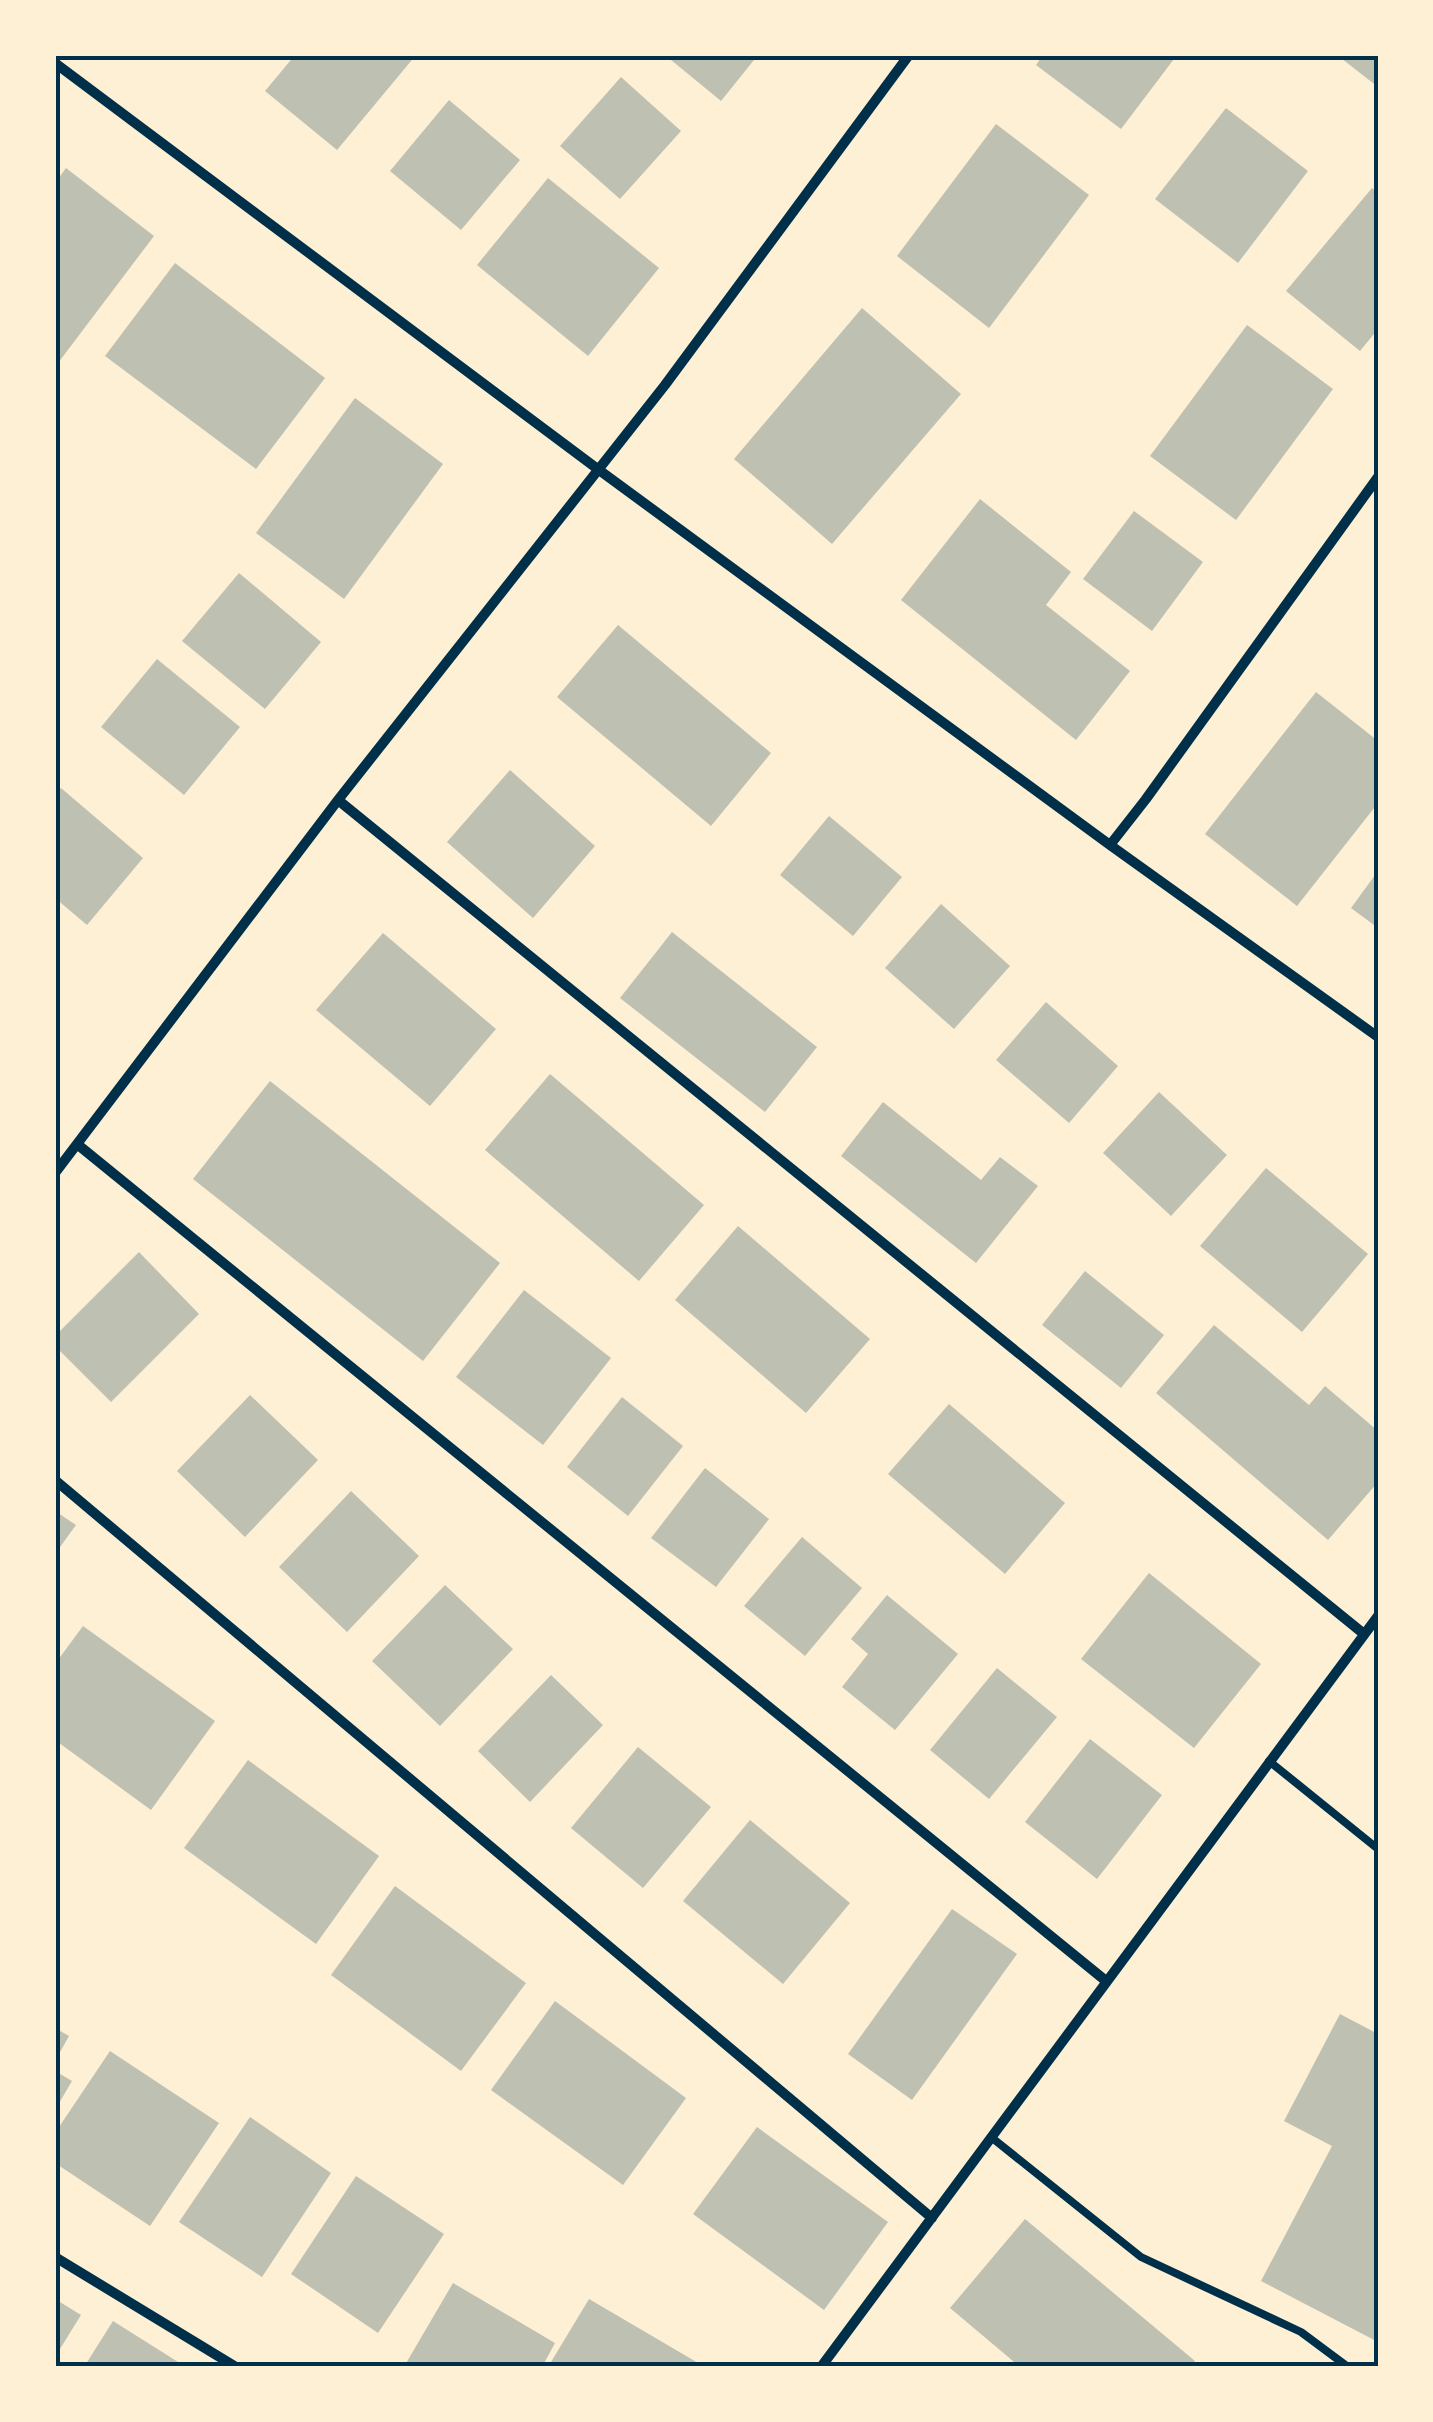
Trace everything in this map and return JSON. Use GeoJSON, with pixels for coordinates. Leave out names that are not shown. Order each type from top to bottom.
{"type":"FeatureCollection","features":[{"type":"Feature","properties":{"kind":"street"},"geometry":{"type":"LineString","coordinates":[[55,1173],[338,800],[665,385],[909,55]]}},
{"type":"Feature","properties":{"kind":"street"},"geometry":{"type":"LineString","coordinates":[[55,64],[598,470],[1378,1037]]}},
{"type":"Feature","properties":{"kind":"street"},"geometry":{"type":"LineString","coordinates":[[1110,845],[1378,477]]}},
{"type":"Feature","properties":{"kind":"street"},"geometry":{"type":"LineString","coordinates":[[338,800],[1364,1634]]}},
{"type":"Feature","properties":{"kind":"street"},"geometry":{"type":"LineString","coordinates":[[77,1144],[1106,1981]]}},
{"type":"Feature","properties":{"kind":"street"},"geometry":{"type":"LineString","coordinates":[[55,1480],[932,2218]]}},
{"type":"Feature","properties":{"kind":"street"},"geometry":{"type":"LineString","coordinates":[[821,2367],[1378,1616]]}},
{"type":"Feature","properties":{"kind":"street"},"geometry":{"type":"LineString","coordinates":[[55,2257],[236,2367]]}},
{"type":"Feature","properties":{"kind":"lane"},"geometry":{"type":"LineString","coordinates":[[1270,1761],[1378,1849]]}},
{"type":"Feature","properties":{"kind":"lane"},"geometry":{"type":"LineString","coordinates":[[991,2138],[1141,2258],[1301,2332],[1348,2367]]}},
{"type":"Feature","properties":{"kind":"building"},"geometry":{"type":"Polygon","coordinates":[[[295,55],[416,55],[337,150],[265,91],[295,55]]]}},
{"type":"Feature","properties":{"kind":"building"},"geometry":{"type":"Polygon","coordinates":[[[665,55],[758,55],[721,101],[665,55]]]}},
{"type":"Feature","properties":{"kind":"building"},"geometry":{"type":"Polygon","coordinates":[[[1043,55],[1177,55],[1121,129],[1036,65],[1043,55]]]}},
{"type":"Feature","properties":{"kind":"building"},"geometry":{"type":"Polygon","coordinates":[[[1337,55],[1378,55],[1378,87],[1337,55]]]}},
{"type":"Feature","properties":{"kind":"building"},"geometry":{"type":"Polygon","coordinates":[[[621,77],[681,131],[620,199],[560,146],[621,77]]]}},
{"type":"Feature","properties":{"kind":"building"},"geometry":{"type":"Polygon","coordinates":[[[449,100],[520,160],[461,230],[390,171],[449,100]]]}},
{"type":"Feature","properties":{"kind":"building"},"geometry":{"type":"Polygon","coordinates":[[[1226,108],[1308,171],[1238,263],[1155,199],[1226,108]]]}},
{"type":"Feature","properties":{"kind":"building"},"geometry":{"type":"Polygon","coordinates":[[[996,124],[1089,195],[989,328],[897,256],[996,124]]]}},
{"type":"Feature","properties":{"kind":"building"},"geometry":{"type":"Polygon","coordinates":[[[66,168],[154,236],[55,367],[55,183],[66,168]]]}},
{"type":"Feature","properties":{"kind":"building"},"geometry":{"type":"Polygon","coordinates":[[[548,178],[659,268],[588,356],[477,265],[548,178]]]}},
{"type":"Feature","properties":{"kind":"building"},"geometry":{"type":"Polygon","coordinates":[[[1372,188],[1378,193],[1378,329],[1360,351],[1286,291],[1372,188]]]}},
{"type":"Feature","properties":{"kind":"building"},"geometry":{"type":"Polygon","coordinates":[[[175,263],[325,378],[256,469],[105,356],[175,263]]]}},
{"type":"Feature","properties":{"kind":"building"},"geometry":{"type":"Polygon","coordinates":[[[862,308],[961,394],[832,544],[734,459],[862,308]]]}},
{"type":"Feature","properties":{"kind":"building"},"geometry":{"type":"Polygon","coordinates":[[[1247,325],[1333,389],[1236,520],[1150,456],[1247,325]]]}},
{"type":"Feature","properties":{"kind":"building"},"geometry":{"type":"Polygon","coordinates":[[[355,398],[443,464],[344,599],[256,533],[355,398]]]}},
{"type":"Feature","properties":{"kind":"building"},"geometry":{"type":"Polygon","coordinates":[[[980,499],[1071,572],[1046,605],[1130,671],[1076,740],[901,600],[980,499]]]}},
{"type":"Feature","properties":{"kind":"building"},"geometry":{"type":"Polygon","coordinates":[[[1134,511],[1203,562],[1152,631],[1083,579],[1134,511]]]}},
{"type":"Feature","properties":{"kind":"building"},"geometry":{"type":"Polygon","coordinates":[[[239,573],[321,642],[265,709],[182,641],[239,573]]]}},
{"type":"Feature","properties":{"kind":"building"},"geometry":{"type":"Polygon","coordinates":[[[618,625],[771,753],[711,826],[557,697],[618,625]]]}},
{"type":"Feature","properties":{"kind":"building"},"geometry":{"type":"Polygon","coordinates":[[[157,659],[240,727],[184,795],[101,727],[157,659]]]}},
{"type":"Feature","properties":{"kind":"building"},"geometry":{"type":"Polygon","coordinates":[[[1316,692],[1378,741],[1378,803],[1297,906],[1205,834],[1316,692]]]}},
{"type":"Feature","properties":{"kind":"building"},"geometry":{"type":"Polygon","coordinates":[[[510,770],[595,846],[533,918],[447,842],[510,770]]]}},
{"type":"Feature","properties":{"kind":"building"},"geometry":{"type":"Polygon","coordinates":[[[61,788],[143,858],[87,925],[55,898],[55,795],[61,788]]]}},
{"type":"Feature","properties":{"kind":"building"},"geometry":{"type":"Polygon","coordinates":[[[829,816],[902,877],[853,936],[780,875],[829,816]]]}},
{"type":"Feature","properties":{"kind":"building"},"geometry":{"type":"Polygon","coordinates":[[[1378,871],[1378,928],[1351,908],[1378,871]]]}},
{"type":"Feature","properties":{"kind":"building"},"geometry":{"type":"Polygon","coordinates":[[[941,904],[1010,966],[954,1029],[885,968],[941,904]]]}},
{"type":"Feature","properties":{"kind":"building"},"geometry":{"type":"Polygon","coordinates":[[[672,932],[817,1047],[765,1112],[620,998],[672,932]]]}},
{"type":"Feature","properties":{"kind":"building"},"geometry":{"type":"Polygon","coordinates":[[[383,933],[496,1029],[430,1106],[316,1010],[383,933]]]}},
{"type":"Feature","properties":{"kind":"building"},"geometry":{"type":"Polygon","coordinates":[[[1046,1002],[1118,1066],[1069,1123],[996,1060],[1046,1002]]]}},
{"type":"Feature","properties":{"kind":"building"},"geometry":{"type":"Polygon","coordinates":[[[550,1074],[704,1205],[639,1281],[485,1150],[550,1074]]]}},
{"type":"Feature","properties":{"kind":"building"},"geometry":{"type":"Polygon","coordinates":[[[270,1081],[500,1263],[423,1361],[193,1179],[270,1081]]]}},
{"type":"Feature","properties":{"kind":"building"},"geometry":{"type":"Polygon","coordinates":[[[1159,1092],[1227,1155],[1171,1216],[1103,1153],[1159,1092]]]}},
{"type":"Feature","properties":{"kind":"building"},"geometry":{"type":"Polygon","coordinates":[[[883,1102],[981,1180],[1000,1157],[1038,1186],[976,1263],[841,1156],[883,1102]]]}},
{"type":"Feature","properties":{"kind":"building"},"geometry":{"type":"Polygon","coordinates":[[[1266,1168],[1368,1254],[1302,1332],[1200,1246],[1266,1168]]]}},
{"type":"Feature","properties":{"kind":"building"},"geometry":{"type":"Polygon","coordinates":[[[738,1226],[870,1339],[806,1413],[675,1300],[738,1226]]]}},
{"type":"Feature","properties":{"kind":"building"},"geometry":{"type":"Polygon","coordinates":[[[139,1252],[199,1314],[111,1402],[55,1346],[55,1336],[139,1252]]]}},
{"type":"Feature","properties":{"kind":"building"},"geometry":{"type":"Polygon","coordinates":[[[1085,1271],[1164,1335],[1121,1388],[1042,1325],[1085,1271]]]}},
{"type":"Feature","properties":{"kind":"building"},"geometry":{"type":"Polygon","coordinates":[[[524,1290],[611,1358],[543,1445],[456,1377],[524,1290]]]}},
{"type":"Feature","properties":{"kind":"building"},"geometry":{"type":"Polygon","coordinates":[[[1214,1325],[1309,1405],[1325,1386],[1378,1431],[1378,1482],[1328,1540],[1156,1393],[1214,1325]]]}},
{"type":"Feature","properties":{"kind":"building"},"geometry":{"type":"Polygon","coordinates":[[[250,1395],[318,1460],[245,1537],[177,1471],[250,1395]]]}},
{"type":"Feature","properties":{"kind":"building"},"geometry":{"type":"Polygon","coordinates":[[[622,1397],[683,1446],[628,1516],[567,1467],[622,1397]]]}},
{"type":"Feature","properties":{"kind":"building"},"geometry":{"type":"Polygon","coordinates":[[[949,1404],[1065,1503],[1005,1574],[888,1474],[949,1404]]]}},
{"type":"Feature","properties":{"kind":"building"},"geometry":{"type":"Polygon","coordinates":[[[705,1468],[769,1519],[716,1587],[651,1538],[705,1468]]]}},
{"type":"Feature","properties":{"kind":"building"},"geometry":{"type":"Polygon","coordinates":[[[351,1491],[419,1556],[347,1632],[279,1567],[351,1491]]]}},
{"type":"Feature","properties":{"kind":"building"},"geometry":{"type":"Polygon","coordinates":[[[55,1511],[76,1525],[55,1554],[55,1511]]]}},
{"type":"Feature","properties":{"kind":"building"},"geometry":{"type":"Polygon","coordinates":[[[802,1537],[862,1588],[805,1656],[744,1606],[802,1537]]]}},
{"type":"Feature","properties":{"kind":"building"},"geometry":{"type":"Polygon","coordinates":[[[1149,1573],[1261,1664],[1194,1748],[1081,1659],[1149,1573]]]}},
{"type":"Feature","properties":{"kind":"building"},"geometry":{"type":"Polygon","coordinates":[[[445,1585],[513,1649],[440,1726],[372,1661],[445,1585]]]}},
{"type":"Feature","properties":{"kind":"building"},"geometry":{"type":"Polygon","coordinates":[[[887,1595],[958,1654],[895,1730],[842,1687],[868,1654],[851,1639],[887,1595]]]}},
{"type":"Feature","properties":{"kind":"building"},"geometry":{"type":"Polygon","coordinates":[[[83,1626],[215,1721],[151,1810],[55,1740],[55,1664],[83,1626]]]}},
{"type":"Feature","properties":{"kind":"building"},"geometry":{"type":"Polygon","coordinates":[[[997,1668],[1057,1717],[989,1799],[930,1750],[997,1668]]]}},
{"type":"Feature","properties":{"kind":"building"},"geometry":{"type":"Polygon","coordinates":[[[551,1675],[603,1725],[530,1802],[478,1751],[551,1675]]]}},
{"type":"Feature","properties":{"kind":"building"},"geometry":{"type":"Polygon","coordinates":[[[1090,1739],[1162,1795],[1097,1879],[1025,1822],[1090,1739]]]}},
{"type":"Feature","properties":{"kind":"building"},"geometry":{"type":"Polygon","coordinates":[[[638,1747],[711,1807],[643,1888],[571,1828],[638,1747]]]}},
{"type":"Feature","properties":{"kind":"building"},"geometry":{"type":"Polygon","coordinates":[[[248,1760],[379,1856],[316,1944],[184,1848],[248,1760]]]}},
{"type":"Feature","properties":{"kind":"building"},"geometry":{"type":"Polygon","coordinates":[[[750,1820],[850,1903],[783,1984],[683,1901],[750,1820]]]}},
{"type":"Feature","properties":{"kind":"building"},"geometry":{"type":"Polygon","coordinates":[[[395,1886],[526,1983],[461,2071],[331,1975],[395,1886]]]}},
{"type":"Feature","properties":{"kind":"building"},"geometry":{"type":"Polygon","coordinates":[[[952,1909],[1017,1954],[912,2100],[848,2054],[952,1909]]]}},
{"type":"Feature","properties":{"kind":"building"},"geometry":{"type":"Polygon","coordinates":[[[555,2001],[686,2098],[623,2185],[491,2090],[555,2001]]]}},
{"type":"Feature","properties":{"kind":"building"},"geometry":{"type":"Polygon","coordinates":[[[1340,2014],[1378,2034],[1378,2342],[1261,2281],[1332,2146],[1284,2121],[1340,2014]]]}},
{"type":"Feature","properties":{"kind":"building"},"geometry":{"type":"Polygon","coordinates":[[[55,2028],[69,2036],[55,2061],[55,2028]]]}},
{"type":"Feature","properties":{"kind":"building"},"geometry":{"type":"Polygon","coordinates":[[[110,2051],[219,2123],[150,2226],[55,2163],[55,2133],[110,2051]]]}},
{"type":"Feature","properties":{"kind":"building"},"geometry":{"type":"Polygon","coordinates":[[[55,2071],[72,2081],[55,2110],[55,2071]]]}},
{"type":"Feature","properties":{"kind":"building"},"geometry":{"type":"Polygon","coordinates":[[[250,2117],[331,2173],[262,2277],[179,2222],[250,2117]]]}},
{"type":"Feature","properties":{"kind":"building"},"geometry":{"type":"Polygon","coordinates":[[[757,2127],[888,2222],[824,2310],[693,2214],[757,2127]]]}},
{"type":"Feature","properties":{"kind":"building"},"geometry":{"type":"Polygon","coordinates":[[[356,2176],[444,2234],[378,2333],[291,2274],[356,2176]]]}},
{"type":"Feature","properties":{"kind":"building"},"geometry":{"type":"Polygon","coordinates":[[[1025,2219],[1195,2361],[1189,2367],[1020,2367],[950,2308],[1025,2219]]]}},
{"type":"Feature","properties":{"kind":"building"},"geometry":{"type":"Polygon","coordinates":[[[453,2283],[555,2343],[542,2367],[405,2365],[453,2283]]]}},
{"type":"Feature","properties":{"kind":"building"},"geometry":{"type":"Polygon","coordinates":[[[55,2299],[81,2315],[55,2357],[55,2299]]]}},
{"type":"Feature","properties":{"kind":"building"},"geometry":{"type":"Polygon","coordinates":[[[589,2299],[705,2367],[548,2367],[589,2299]]]}},
{"type":"Feature","properties":{"kind":"building"},"geometry":{"type":"Polygon","coordinates":[[[113,2321],[186,2367],[84,2367],[113,2321]]]}}]}
